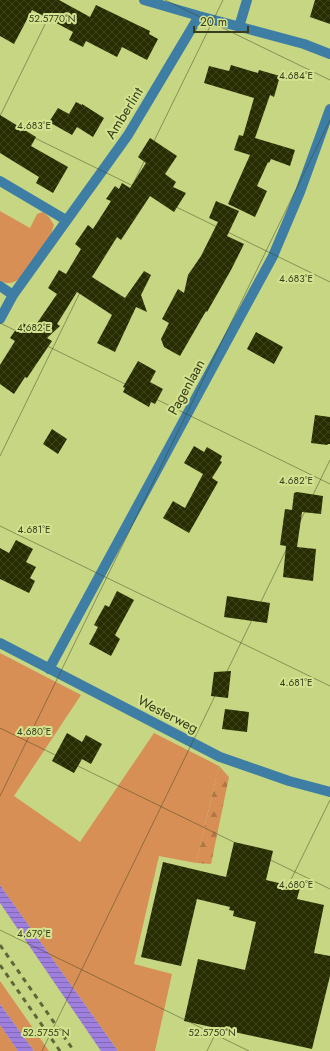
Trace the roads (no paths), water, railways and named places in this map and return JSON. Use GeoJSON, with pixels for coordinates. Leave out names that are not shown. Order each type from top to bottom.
{"type":"FeatureCollection","features":[{"type":"Feature","properties":{"kind":"street"},"geometry":{"type":"LineString","coordinates":[[144,0],[304,44],[330,54]]}},
{"type":"Feature","properties":{"kind":"street"},"geometry":{"type":"LineString","coordinates":[[239,27],[247,0]]}},
{"type":"Feature","properties":{"kind":"street","name":"Amberlint"},"geometry":{"type":"LineString","coordinates":[[0,319],[13,295],[128,135],[199,16]]}},
{"type":"Feature","properties":{"kind":"street","name":"Pagenlaan"},"geometry":{"type":"LineString","coordinates":[[49,669],[273,256],[300,192],[330,109]]}},
{"type":"Feature","properties":{"kind":"street"},"geometry":{"type":"LineString","coordinates":[[0,180],[66,220]]}},
{"type":"Feature","properties":{"kind":"street"},"geometry":{"type":"LineString","coordinates":[[0,286],[13,295]]}},
{"type":"Feature","properties":{"kind":"street","name":"Westerweg"},"geometry":{"type":"LineString","coordinates":[[0,644],[220,757],[289,781],[330,792]]}},
{"type":"Feature","properties":{"kind":"railway"},"geometry":{"type":"LineString","coordinates":[[0,945],[74,1051]]}},
{"type":"Feature","properties":{"kind":"railway"},"geometry":{"type":"LineString","coordinates":[[0,965],[60,1051]]}}]}
